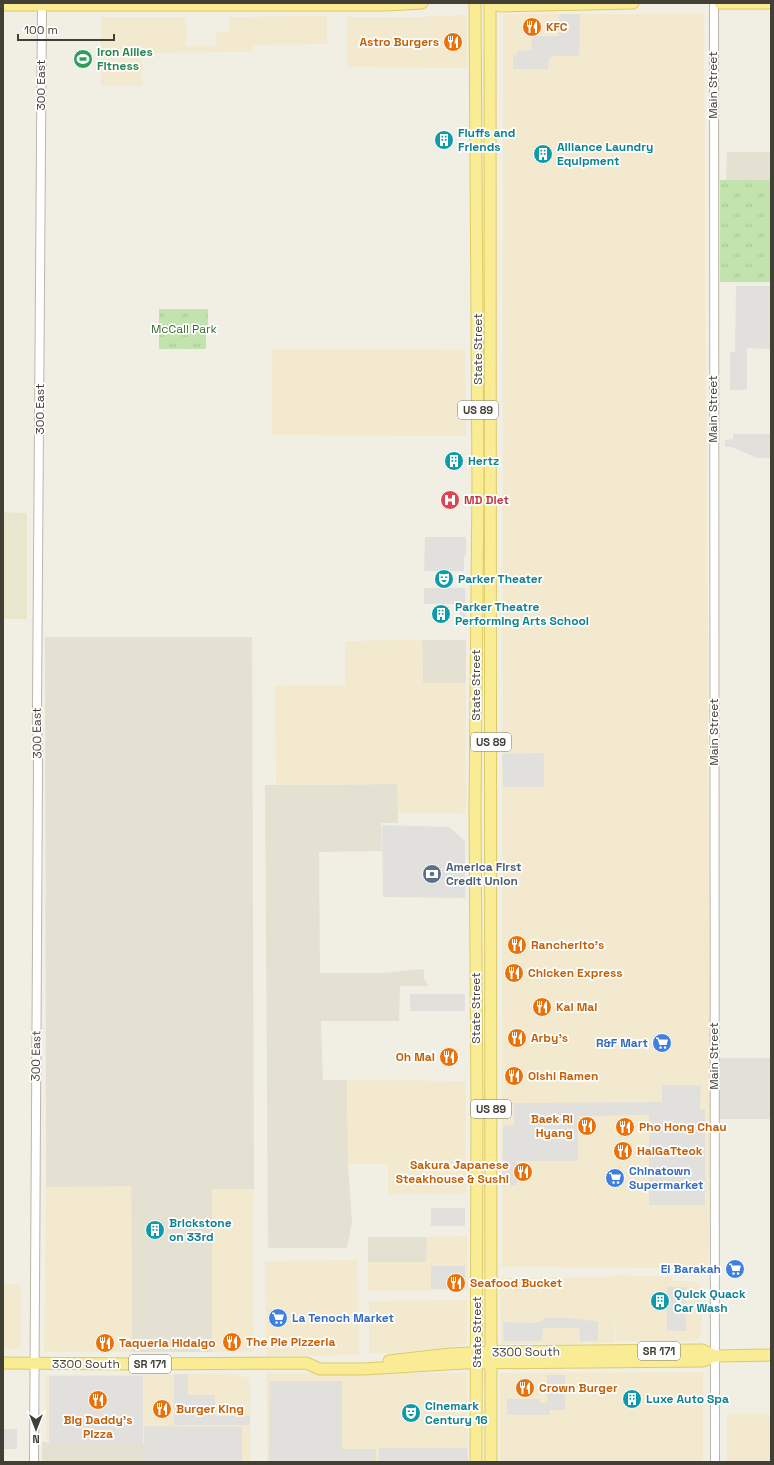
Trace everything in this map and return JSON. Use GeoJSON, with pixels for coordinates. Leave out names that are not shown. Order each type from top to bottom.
{"type":"FeatureCollection","features":[{"type":"Feature","properties":{"kind":"main road"},"geometry":{"type":"LineString","coordinates":[[3,5],[386,5],[422,3]]}},
{"type":"Feature","properties":{"kind":"main road","name":"State Street"},"geometry":{"type":"LineString","coordinates":[[475,3],[478,292],[475,809],[477,1111],[476,1462]]}},
{"type":"Feature","properties":{"kind":"main road","name":"State Street"},"geometry":{"type":"LineString","coordinates":[[490,3],[491,1462]]}},
{"type":"Feature","properties":{"kind":"main road"},"geometry":{"type":"LineString","coordinates":[[494,3],[500,6],[633,3]]}},
{"type":"Feature","properties":{"kind":"main road"},"geometry":{"type":"LineString","coordinates":[[720,3],[771,3]]}},
{"type":"Feature","properties":{"kind":"main road","name":"3300 South"},"geometry":{"type":"LineString","coordinates":[[3,1363],[306,1363],[313,1366],[320,1363],[382,1361],[450,1354],[477,1358],[491,1358],[702,1350],[715,1356],[771,1355]]}},
{"type":"Feature","properties":{"kind":"street","name":"Main Street"},"geometry":{"type":"LineString","coordinates":[[714,3],[715,1462]]}},
{"type":"Feature","properties":{"kind":"street","name":"300 East"},"geometry":{"type":"LineString","coordinates":[[34,1462],[42,4]]}},
{"type":"Feature","properties":{"kind":"shaded area"},"geometry":{"type":"Polygon","coordinates":[[[503,14],[704,14],[710,1093],[708,1268],[502,1267],[503,14]]]}},
{"type":"Feature","properties":{"kind":"shaded area"},"geometry":{"type":"Polygon","coordinates":[[[559,14],[580,14],[579,56],[552,56],[549,59],[548,69],[513,69],[513,56],[517,55],[517,51],[531,50],[532,36],[559,36],[559,14]]]}},
{"type":"Feature","properties":{"kind":"shaded area"},"geometry":{"type":"Polygon","coordinates":[[[466,15],[467,68],[347,67],[347,17],[423,17],[466,15]]]}},
{"type":"Feature","properties":{"kind":"shaded area"},"geometry":{"type":"Polygon","coordinates":[[[327,16],[327,44],[253,45],[253,52],[142,53],[142,86],[101,86],[101,17],[186,17],[186,46],[216,46],[216,32],[230,32],[229,17],[327,16]]]}},
{"type":"Feature","properties":{"kind":"shaded area"},"geometry":{"type":"Polygon","coordinates":[[[727,152],[771,152],[771,180],[726,180],[727,152]]]}},
{"type":"Feature","properties":{"kind":"shaded area"},"geometry":{"type":"Polygon","coordinates":[[[736,286],[771,286],[771,349],[747,348],[747,390],[730,390],[730,352],[735,352],[736,286]]]}},
{"type":"Feature","properties":{"kind":"shaded area"},"geometry":{"type":"Polygon","coordinates":[[[272,349],[465,350],[466,436],[272,435],[272,349]]]}},
{"type":"Feature","properties":{"kind":"shaded area"},"geometry":{"type":"Polygon","coordinates":[[[733,434],[771,434],[771,458],[757,458],[732,447],[725,447],[725,440],[733,439],[733,434]]]}},
{"type":"Feature","properties":{"kind":"shaded area"},"geometry":{"type":"Polygon","coordinates":[[[3,512],[27,513],[27,619],[3,619],[3,512]]]}},
{"type":"Feature","properties":{"kind":"shaded area"},"geometry":{"type":"Polygon","coordinates":[[[425,537],[466,537],[464,571],[424,571],[425,537]]]}},
{"type":"Feature","properties":{"kind":"shaded area"},"geometry":{"type":"Polygon","coordinates":[[[424,588],[465,588],[466,617],[460,617],[460,604],[424,604],[424,588]]]}},
{"type":"Feature","properties":{"kind":"shaded area"},"geometry":{"type":"Polygon","coordinates":[[[45,637],[252,637],[254,1189],[212,1189],[212,1352],[132,1352],[131,1187],[46,1187],[45,637]]]}},
{"type":"Feature","properties":{"kind":"shaded area"},"geometry":{"type":"Polygon","coordinates":[[[422,640],[466,640],[466,683],[423,683],[422,640]]]}},
{"type":"Feature","properties":{"kind":"shaded area"},"geometry":{"type":"Polygon","coordinates":[[[422,640],[423,683],[466,683],[466,814],[398,813],[397,784],[276,785],[275,686],[345,685],[345,641],[422,640]]]}},
{"type":"Feature","properties":{"kind":"shaded area"},"geometry":{"type":"Polygon","coordinates":[[[544,753],[544,787],[503,786],[502,754],[544,753]]]}},
{"type":"Feature","properties":{"kind":"shaded area"},"geometry":{"type":"Polygon","coordinates":[[[398,784],[398,823],[381,823],[382,851],[319,852],[320,973],[382,973],[424,969],[424,979],[429,986],[400,986],[399,1021],[321,1021],[323,1080],[347,1080],[348,1164],[352,1222],[347,1248],[268,1248],[265,785],[398,784]]]}},
{"type":"Feature","properties":{"kind":"shaded area","name":"America First Credit Union"},"geometry":{"type":"Polygon","coordinates":[[[382,825],[449,827],[465,841],[465,898],[383,897],[382,825]]]}},
{"type":"Feature","properties":{"kind":"shaded area"},"geometry":{"type":"Polygon","coordinates":[[[410,994],[465,994],[465,1011],[410,1011],[410,994]]]}},
{"type":"Feature","properties":{"kind":"shaded area"},"geometry":{"type":"Polygon","coordinates":[[[720,1058],[771,1058],[771,1119],[719,1119],[720,1058]]]}},
{"type":"Feature","properties":{"kind":"shaded area"},"geometry":{"type":"Polygon","coordinates":[[[347,1080],[466,1081],[466,1194],[388,1194],[388,1164],[348,1164],[347,1080]]]}},
{"type":"Feature","properties":{"kind":"shaded area"},"geometry":{"type":"Polygon","coordinates":[[[662,1085],[701,1085],[700,1109],[705,1109],[705,1205],[649,1205],[649,1115],[578,1116],[578,1161],[517,1161],[517,1185],[502,1185],[503,1126],[514,1125],[514,1103],[662,1102],[662,1085]]]}},
{"type":"Feature","properties":{"kind":"shaded area"},"geometry":{"type":"Polygon","coordinates":[[[131,1186],[132,1352],[44,1352],[46,1187],[131,1186]]]}},
{"type":"Feature","properties":{"kind":"shaded area"},"geometry":{"type":"Polygon","coordinates":[[[212,1189],[254,1189],[254,1352],[212,1352],[212,1189]]]}},
{"type":"Feature","properties":{"kind":"shaded area"},"geometry":{"type":"Polygon","coordinates":[[[431,1208],[465,1208],[465,1226],[431,1226],[431,1208]]]}},
{"type":"Feature","properties":{"kind":"shaded area"},"geometry":{"type":"Polygon","coordinates":[[[467,1236],[468,1290],[368,1291],[368,1262],[426,1262],[427,1237],[467,1236]]]}},
{"type":"Feature","properties":{"kind":"shaded area"},"geometry":{"type":"Polygon","coordinates":[[[368,1237],[427,1237],[427,1262],[368,1262],[368,1237]]]}},
{"type":"Feature","properties":{"kind":"shaded area"},"geometry":{"type":"Polygon","coordinates":[[[358,1260],[359,1355],[266,1356],[265,1261],[358,1260]]]}},
{"type":"Feature","properties":{"kind":"shaded area"},"geometry":{"type":"Polygon","coordinates":[[[431,1266],[465,1266],[465,1278],[447,1278],[447,1289],[431,1289],[431,1266]]]}},
{"type":"Feature","properties":{"kind":"shaded area"},"geometry":{"type":"Polygon","coordinates":[[[614,1275],[672,1277],[672,1281],[690,1281],[699,1283],[702,1288],[701,1335],[697,1340],[691,1341],[616,1341],[614,1296],[615,1343],[501,1344],[500,1278],[614,1277],[614,1275]]]}},
{"type":"Feature","properties":{"kind":"shaded area"},"geometry":{"type":"Polygon","coordinates":[[[3,1284],[21,1284],[22,1342],[21,1347],[17,1349],[3,1349],[3,1284]]]}},
{"type":"Feature","properties":{"kind":"shaded area"},"geometry":{"type":"Polygon","coordinates":[[[667,1287],[686,1287],[686,1331],[667,1331],[667,1287]]]}},
{"type":"Feature","properties":{"kind":"shaded area"},"geometry":{"type":"Polygon","coordinates":[[[467,1300],[467,1344],[402,1354],[369,1353],[369,1301],[467,1300]]]}},
{"type":"Feature","properties":{"kind":"shaded area"},"geometry":{"type":"Polygon","coordinates":[[[545,1318],[573,1318],[598,1322],[598,1341],[580,1341],[579,1328],[543,1328],[542,1341],[504,1341],[503,1322],[533,1323],[542,1321],[545,1318]]]}},
{"type":"Feature","properties":{"kind":"shaded area"},"geometry":{"type":"Polygon","coordinates":[[[703,1372],[703,1462],[500,1462],[500,1373],[703,1372]]]}},
{"type":"Feature","properties":{"kind":"shaded area"},"geometry":{"type":"Polygon","coordinates":[[[266,1373],[467,1373],[468,1462],[267,1462],[266,1373]]]}},
{"type":"Feature","properties":{"kind":"shaded area"},"geometry":{"type":"Polygon","coordinates":[[[174,1374],[188,1374],[188,1395],[215,1395],[215,1416],[250,1416],[250,1425],[174,1425],[174,1374]]]}},
{"type":"Feature","properties":{"kind":"shaded area"},"geometry":{"type":"Polygon","coordinates":[[[236,1374],[248,1378],[250,1384],[250,1462],[153,1462],[152,1439],[46,1440],[46,1375],[236,1374]]]}},
{"type":"Feature","properties":{"kind":"shaded area"},"geometry":{"type":"Polygon","coordinates":[[[547,1375],[565,1375],[565,1410],[550,1410],[550,1415],[507,1415],[507,1399],[540,1399],[540,1403],[547,1403],[547,1375]]]}},
{"type":"Feature","properties":{"kind":"shaded area"},"geometry":{"type":"Polygon","coordinates":[[[49,1376],[143,1376],[143,1444],[49,1444],[49,1376]]]}},
{"type":"Feature","properties":{"kind":"shaded area"},"geometry":{"type":"Polygon","coordinates":[[[269,1381],[342,1381],[342,1449],[376,1449],[376,1462],[269,1462],[269,1381]]]}},
{"type":"Feature","properties":{"kind":"shaded area"},"geometry":{"type":"Polygon","coordinates":[[[727,1414],[771,1414],[771,1462],[727,1462],[727,1414]]]}},
{"type":"Feature","properties":{"kind":"shaded area"},"geometry":{"type":"Polygon","coordinates":[[[144,1426],[242,1427],[242,1462],[145,1462],[144,1426]]]}},
{"type":"Feature","properties":{"kind":"shaded area"},"geometry":{"type":"Polygon","coordinates":[[[3,1429],[17,1429],[17,1449],[3,1449],[3,1429]]]}},
{"type":"Feature","properties":{"kind":"shaded area"},"geometry":{"type":"Polygon","coordinates":[[[42,1442],[149,1443],[149,1462],[42,1462],[42,1442]]]}},
{"type":"Feature","properties":{"kind":"shaded area"},"geometry":{"type":"Polygon","coordinates":[[[379,1448],[467,1448],[468,1462],[379,1462],[379,1448]]]}},
{"type":"Feature","properties":{"kind":"green space"},"geometry":{"type":"Polygon","coordinates":[[[720,180],[771,180],[771,282],[720,282],[720,180]]]}},
{"type":"Feature","properties":{"kind":"green space","name":"McCall Park"},"geometry":{"type":"Polygon","coordinates":[[[159,309],[208,309],[206,349],[159,349],[159,309]]]}},
{"type":"Feature","properties":{"kind":"place","name":"KFC"},"geometry":{"type":"Point","coordinates":[532,27]}},
{"type":"Feature","properties":{"kind":"place","name":"Astro Burgers"},"geometry":{"type":"Point","coordinates":[453,42]}},
{"type":"Feature","properties":{"kind":"place","name":"Iron Allies Fitness"},"geometry":{"type":"Point","coordinates":[83,59]}},
{"type":"Feature","properties":{"kind":"place","name":"Fluffs and Friends"},"geometry":{"type":"Point","coordinates":[444,140]}},
{"type":"Feature","properties":{"kind":"place","name":"Alliance Laundry Equipment"},"geometry":{"type":"Point","coordinates":[543,154]}},
{"type":"Feature","properties":{"kind":"place","name":"Hertz"},"geometry":{"type":"Point","coordinates":[454,461]}},
{"type":"Feature","properties":{"kind":"place","name":"MD Diet"},"geometry":{"type":"Point","coordinates":[450,500]}},
{"type":"Feature","properties":{"kind":"place","name":"Parker Theater"},"geometry":{"type":"Point","coordinates":[444,579]}},
{"type":"Feature","properties":{"kind":"place","name":"Parker Theatre Performing Arts School"},"geometry":{"type":"Point","coordinates":[441,614]}},
{"type":"Feature","properties":{"kind":"place","name":"America First Credit Union"},"geometry":{"type":"Point","coordinates":[432,874]}},
{"type":"Feature","properties":{"kind":"place","name":"Rancherito's"},"geometry":{"type":"Point","coordinates":[517,945]}},
{"type":"Feature","properties":{"kind":"place","name":"Chicken Express"},"geometry":{"type":"Point","coordinates":[514,973]}},
{"type":"Feature","properties":{"kind":"place","name":"Kai Mai"},"geometry":{"type":"Point","coordinates":[542,1007]}},
{"type":"Feature","properties":{"kind":"place","name":"Arby's"},"geometry":{"type":"Point","coordinates":[517,1038]}},
{"type":"Feature","properties":{"kind":"place","name":"R&F Mart"},"geometry":{"type":"Point","coordinates":[662,1043]}},
{"type":"Feature","properties":{"kind":"place","name":"Oh Mai"},"geometry":{"type":"Point","coordinates":[449,1057]}},
{"type":"Feature","properties":{"kind":"place","name":"Oishi Ramen"},"geometry":{"type":"Point","coordinates":[514,1076]}},
{"type":"Feature","properties":{"kind":"place","name":"Baek Ri Hyang"},"geometry":{"type":"Point","coordinates":[587,1126]}},
{"type":"Feature","properties":{"kind":"place","name":"Pho Hong Chau"},"geometry":{"type":"Point","coordinates":[625,1127]}},
{"type":"Feature","properties":{"kind":"place","name":"HalGaTteok"},"geometry":{"type":"Point","coordinates":[623,1151]}},
{"type":"Feature","properties":{"kind":"place","name":"Sakura Japanese Steakhouse & Sushi"},"geometry":{"type":"Point","coordinates":[523,1172]}},
{"type":"Feature","properties":{"kind":"place","name":"Chinatown Supermarket"},"geometry":{"type":"Point","coordinates":[615,1178]}},
{"type":"Feature","properties":{"kind":"place","name":"Brickstone on 33rd"},"geometry":{"type":"Point","coordinates":[155,1230]}},
{"type":"Feature","properties":{"kind":"place","name":"El Barakah"},"geometry":{"type":"Point","coordinates":[735,1269]}},
{"type":"Feature","properties":{"kind":"place","name":"Seafood Bucket"},"geometry":{"type":"Point","coordinates":[456,1283]}},
{"type":"Feature","properties":{"kind":"place","name":"Quick Quack Car Wash"},"geometry":{"type":"Point","coordinates":[660,1301]}},
{"type":"Feature","properties":{"kind":"place","name":"La Tenoch Market"},"geometry":{"type":"Point","coordinates":[278,1318]}},
{"type":"Feature","properties":{"kind":"place","name":"The Pie Pizzeria"},"geometry":{"type":"Point","coordinates":[232,1342]}},
{"type":"Feature","properties":{"kind":"place","name":"Taqueria Hidalgo"},"geometry":{"type":"Point","coordinates":[105,1343]}},
{"type":"Feature","properties":{"kind":"place","name":"Crown Burger"},"geometry":{"type":"Point","coordinates":[525,1388]}},
{"type":"Feature","properties":{"kind":"place","name":"Luxe Auto Spa"},"geometry":{"type":"Point","coordinates":[632,1399]}},
{"type":"Feature","properties":{"kind":"place","name":"Big Daddy's Pizza"},"geometry":{"type":"Point","coordinates":[98,1400]}},
{"type":"Feature","properties":{"kind":"place","name":"Burger King"},"geometry":{"type":"Point","coordinates":[162,1409]}},
{"type":"Feature","properties":{"kind":"place","name":"Cinemark Century 16"},"geometry":{"type":"Point","coordinates":[411,1413]}}]}
